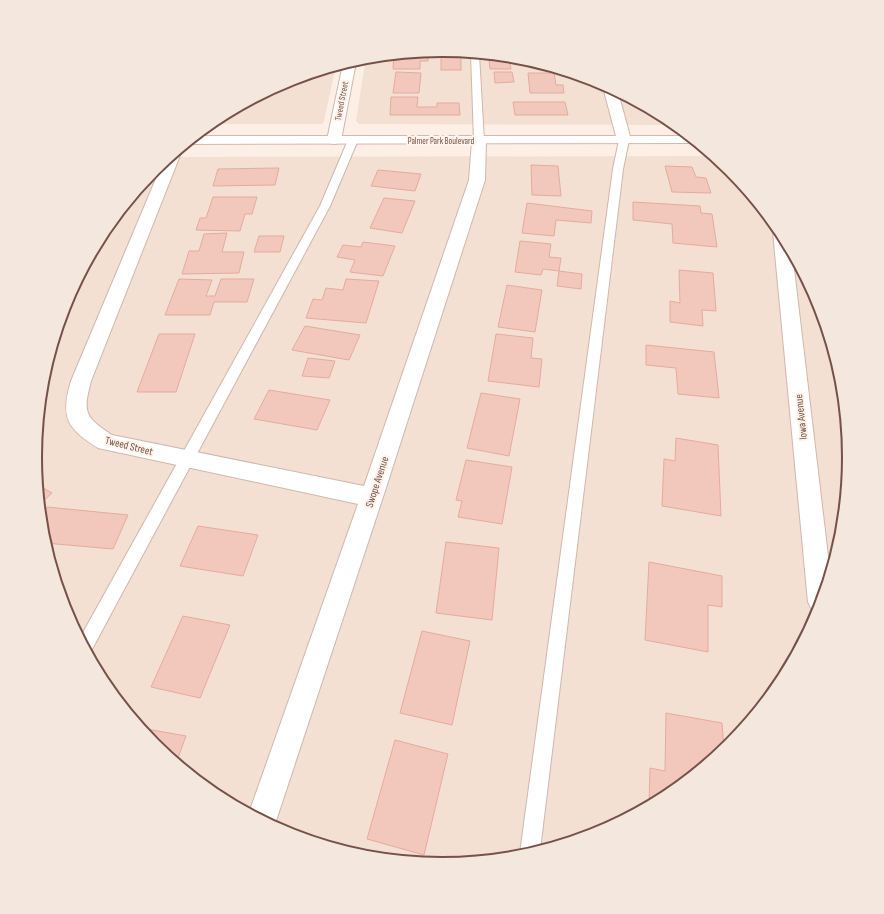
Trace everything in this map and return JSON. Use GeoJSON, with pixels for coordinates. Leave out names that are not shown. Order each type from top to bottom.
{"type":"FeatureCollection","features":[{"type":"Feature","properties":{"kind":"street","name":"Tweed Street"},"geometry":{"type":"LineString","coordinates":[[334,140],[349,69]]}},
{"type":"Feature","properties":{"kind":"street"},"geometry":{"type":"LineString","coordinates":[[612,95],[624,140]]}},
{"type":"Feature","properties":{"kind":"street","name":"Palmer Park Boulevard"},"geometry":{"type":"LineString","coordinates":[[198,140],[686,140]]}},
{"type":"Feature","properties":{"kind":"street","name":"Swope Avenue"},"geometry":{"type":"LineString","coordinates":[[264,815],[477,180],[480,141]]}},
{"type":"Feature","properties":{"kind":"street","name":"Tweed Street"},"geometry":{"type":"LineString","coordinates":[[169,164],[81,381],[75,399],[76,415],[86,430],[106,442],[372,496]]}},
{"type":"Feature","properties":{"kind":"street","name":"Iowa Avenue"},"geometry":{"type":"LineString","coordinates":[[783,248],[820,590]]}},
{"type":"Feature","properties":{"kind":"lane"},"geometry":{"type":"LineString","coordinates":[[475,59],[480,141]]}},
{"type":"Feature","properties":{"kind":"lane"},"geometry":{"type":"LineString","coordinates":[[87,641],[325,206],[353,140]]}},
{"type":"Feature","properties":{"kind":"lane"},"geometry":{"type":"LineString","coordinates":[[531,846],[618,169],[624,140]]}},
{"type":"Feature","properties":{"kind":"shaded area"},"geometry":{"type":"Polygon","coordinates":[[[442,57],[494,60],[571,78],[619,98],[665,125],[359,124],[356,121],[365,65],[390,60],[442,57]]]}},
{"type":"Feature","properties":{"kind":"shaded area"},"geometry":{"type":"Polygon","coordinates":[[[335,72],[324,121],[322,124],[220,124],[265,98],[289,87],[335,72]]]}},
{"type":"Feature","properties":{"kind":"shaded area"},"geometry":{"type":"Polygon","coordinates":[[[706,156],[743,193],[775,235],[788,257],[801,280],[821,328],[839,405],[842,457],[841,483],[839,509],[828,561],[821,586],[801,634],[775,679],[759,701],[743,721],[706,758],[664,790],[642,803],[619,816],[571,836],[494,854],[442,857],[416,856],[390,854],[338,843],[313,836],[265,816],[220,790],[198,774],[178,758],[141,721],[109,679],[96,657],[83,634],[63,586],[45,509],[42,457],[43,431],[45,405],[56,353],[63,328],[83,280],[109,235],[125,213],[141,193],[177,157],[706,156]]]}},
{"type":"Feature","properties":{"kind":"building"},"geometry":{"type":"Polygon","coordinates":[[[441,57],[461,58],[461,70],[441,70],[441,57]]]}},
{"type":"Feature","properties":{"kind":"building"},"geometry":{"type":"Polygon","coordinates":[[[428,58],[428,61],[420,61],[420,69],[393,69],[394,60],[428,58]]]}},
{"type":"Feature","properties":{"kind":"building"},"geometry":{"type":"Polygon","coordinates":[[[489,60],[510,63],[511,69],[490,69],[489,60]]]}},
{"type":"Feature","properties":{"kind":"building"},"geometry":{"type":"Polygon","coordinates":[[[396,72],[421,73],[419,93],[393,93],[396,72]]]}},
{"type":"Feature","properties":{"kind":"building"},"geometry":{"type":"Polygon","coordinates":[[[494,72],[512,72],[514,82],[495,83],[494,72]]]}},
{"type":"Feature","properties":{"kind":"building"},"geometry":{"type":"Polygon","coordinates":[[[528,73],[554,73],[556,85],[563,85],[564,93],[530,93],[528,73]]]}},
{"type":"Feature","properties":{"kind":"building"},"geometry":{"type":"Polygon","coordinates":[[[391,97],[418,97],[417,107],[437,107],[437,103],[459,103],[460,115],[390,115],[391,97]]]}},
{"type":"Feature","properties":{"kind":"building"},"geometry":{"type":"Polygon","coordinates":[[[513,102],[565,102],[568,115],[515,115],[513,102]]]}},
{"type":"Feature","properties":{"kind":"building"},"geometry":{"type":"Polygon","coordinates":[[[531,165],[558,166],[561,196],[532,195],[531,165]]]}},
{"type":"Feature","properties":{"kind":"building"},"geometry":{"type":"Polygon","coordinates":[[[665,166],[692,167],[696,177],[706,178],[711,193],[672,192],[665,166]]]}},
{"type":"Feature","properties":{"kind":"building"},"geometry":{"type":"Polygon","coordinates":[[[279,168],[275,185],[213,186],[218,169],[279,168]]]}},
{"type":"Feature","properties":{"kind":"building"},"geometry":{"type":"Polygon","coordinates":[[[378,170],[421,174],[415,191],[371,186],[378,170]]]}},
{"type":"Feature","properties":{"kind":"building"},"geometry":{"type":"Polygon","coordinates":[[[213,197],[257,197],[252,214],[245,214],[240,231],[196,230],[200,218],[206,218],[213,197]]]}},
{"type":"Feature","properties":{"kind":"building"},"geometry":{"type":"Polygon","coordinates":[[[384,198],[415,201],[402,233],[370,228],[384,198]]]}},
{"type":"Feature","properties":{"kind":"building"},"geometry":{"type":"Polygon","coordinates":[[[633,202],[700,206],[701,213],[712,214],[717,247],[673,243],[672,224],[633,220],[633,202]]]}},
{"type":"Feature","properties":{"kind":"building"},"geometry":{"type":"Polygon","coordinates":[[[527,203],[592,211],[591,223],[556,220],[554,236],[522,233],[527,203]]]}},
{"type":"Feature","properties":{"kind":"building"},"geometry":{"type":"Polygon","coordinates":[[[227,233],[222,252],[244,252],[239,273],[182,274],[189,251],[199,251],[204,234],[227,233]]]}},
{"type":"Feature","properties":{"kind":"building"},"geometry":{"type":"Polygon","coordinates":[[[259,236],[284,236],[280,252],[254,252],[259,236]]]}},
{"type":"Feature","properties":{"kind":"building"},"geometry":{"type":"Polygon","coordinates":[[[520,241],[551,244],[549,257],[561,258],[559,271],[543,269],[541,275],[515,272],[520,241]]]}},
{"type":"Feature","properties":{"kind":"building"},"geometry":{"type":"Polygon","coordinates":[[[363,242],[395,246],[383,276],[350,272],[355,260],[337,257],[343,245],[361,247],[363,242]]]}},
{"type":"Feature","properties":{"kind":"building"},"geometry":{"type":"Polygon","coordinates":[[[679,270],[713,273],[716,311],[702,310],[703,326],[670,322],[670,301],[680,303],[679,270]]]}},
{"type":"Feature","properties":{"kind":"building"},"geometry":{"type":"Polygon","coordinates":[[[559,271],[582,274],[581,289],[557,286],[559,271]]]}},
{"type":"Feature","properties":{"kind":"building"},"geometry":{"type":"Polygon","coordinates":[[[179,279],[212,280],[206,296],[215,296],[221,279],[254,279],[247,302],[214,302],[210,315],[165,315],[179,279]]]}},
{"type":"Feature","properties":{"kind":"building"},"geometry":{"type":"Polygon","coordinates":[[[346,279],[379,281],[366,323],[306,318],[313,299],[322,300],[326,288],[343,290],[346,279]]]}},
{"type":"Feature","properties":{"kind":"building"},"geometry":{"type":"Polygon","coordinates":[[[507,285],[542,290],[535,332],[498,327],[507,285]]]}},
{"type":"Feature","properties":{"kind":"building"},"geometry":{"type":"Polygon","coordinates":[[[305,326],[360,335],[349,360],[292,350],[305,326]]]}},
{"type":"Feature","properties":{"kind":"building"},"geometry":{"type":"Polygon","coordinates":[[[159,334],[195,334],[176,392],[137,392],[159,334]]]}},
{"type":"Feature","properties":{"kind":"building"},"geometry":{"type":"Polygon","coordinates":[[[496,334],[533,338],[531,358],[542,359],[539,387],[488,381],[496,334]]]}},
{"type":"Feature","properties":{"kind":"building"},"geometry":{"type":"Polygon","coordinates":[[[646,345],[714,352],[719,398],[678,394],[676,368],[646,365],[646,345]]]}},
{"type":"Feature","properties":{"kind":"building"},"geometry":{"type":"Polygon","coordinates":[[[308,358],[335,361],[329,378],[302,376],[308,358]]]}},
{"type":"Feature","properties":{"kind":"building"},"geometry":{"type":"Polygon","coordinates":[[[269,390],[330,400],[317,430],[254,419],[269,390]]]}},
{"type":"Feature","properties":{"kind":"building"},"geometry":{"type":"Polygon","coordinates":[[[481,393],[520,399],[509,456],[467,448],[481,393]]]}},
{"type":"Feature","properties":{"kind":"building"},"geometry":{"type":"Polygon","coordinates":[[[676,438],[718,445],[721,516],[662,506],[664,459],[675,461],[676,438]]]}},
{"type":"Feature","properties":{"kind":"building"},"geometry":{"type":"Polygon","coordinates":[[[466,460],[512,467],[502,524],[458,517],[462,501],[456,500],[466,460]]]}},
{"type":"Feature","properties":{"kind":"building"},"geometry":{"type":"Polygon","coordinates":[[[43,488],[52,493],[44,500],[43,488]]]}},
{"type":"Feature","properties":{"kind":"building"},"geometry":{"type":"Polygon","coordinates":[[[47,507],[128,515],[113,549],[52,544],[45,510],[47,507]]]}},
{"type":"Feature","properties":{"kind":"building"},"geometry":{"type":"Polygon","coordinates":[[[198,526],[258,535],[243,576],[180,566],[198,526]]]}},
{"type":"Feature","properties":{"kind":"building"},"geometry":{"type":"Polygon","coordinates":[[[446,542],[499,548],[492,620],[436,613],[446,542]]]}},
{"type":"Feature","properties":{"kind":"building"},"geometry":{"type":"Polygon","coordinates":[[[649,562],[722,576],[722,607],[708,605],[708,652],[645,640],[649,562]]]}},
{"type":"Feature","properties":{"kind":"building"},"geometry":{"type":"Polygon","coordinates":[[[183,616],[230,625],[200,698],[151,687],[183,616]]]}},
{"type":"Feature","properties":{"kind":"building"},"geometry":{"type":"Polygon","coordinates":[[[422,631],[470,641],[452,725],[400,713],[422,631]]]}},
{"type":"Feature","properties":{"kind":"building"},"geometry":{"type":"Polygon","coordinates":[[[666,713],[722,723],[723,742],[686,774],[649,799],[650,768],[665,771],[666,713]]]}},
{"type":"Feature","properties":{"kind":"building"},"geometry":{"type":"Polygon","coordinates":[[[149,729],[186,736],[178,758],[149,729]]]}},
{"type":"Feature","properties":{"kind":"building"},"geometry":{"type":"Polygon","coordinates":[[[395,740],[448,754],[424,855],[367,839],[395,740]]]}}]}
